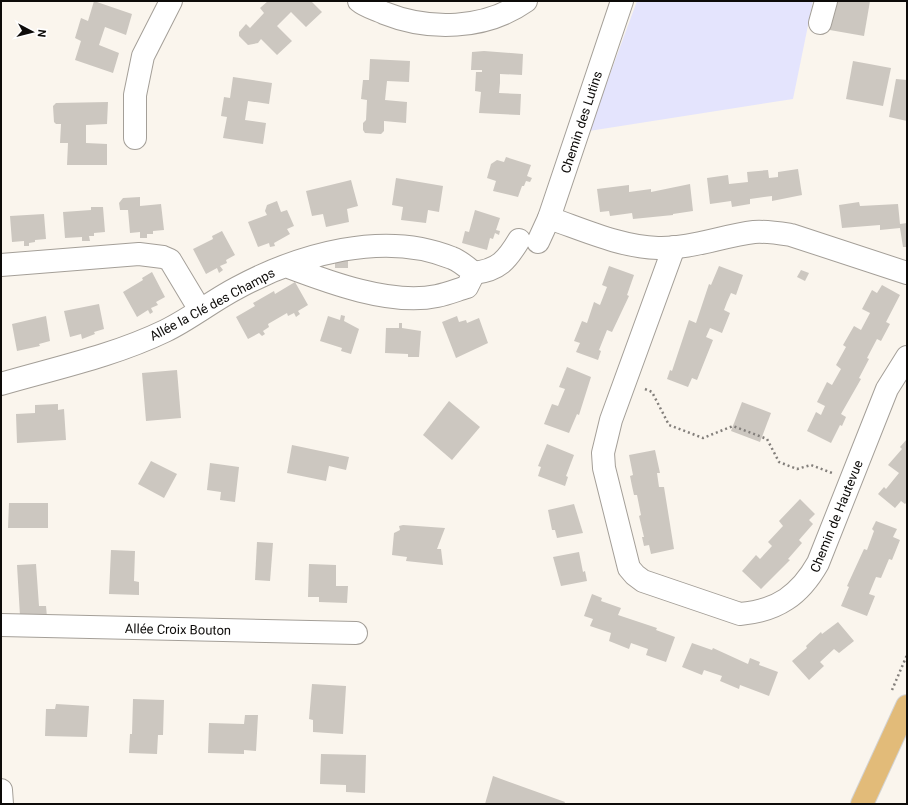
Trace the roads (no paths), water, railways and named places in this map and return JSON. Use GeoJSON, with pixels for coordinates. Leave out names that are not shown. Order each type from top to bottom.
{"type":"FeatureCollection","features":[{"type":"Feature","properties":{"kind":"main road"},"geometry":{"type":"LineString","coordinates":[[862,804],[907,706]]}},
{"type":"Feature","properties":{"kind":"street"},"geometry":{"type":"LineString","coordinates":[[135,138],[135,95],[143,56],[171,1]]}},
{"type":"Feature","properties":{"kind":"street"},"geometry":{"type":"LineString","coordinates":[[359,1],[390,15],[419,23],[449,26],[481,21],[519,6],[526,1]]}},
{"type":"Feature","properties":{"kind":"street","name":"Chemin des Lutins"},"geometry":{"type":"LineString","coordinates":[[474,273],[487,272],[498,266],[510,254],[529,241],[549,218],[622,1]]}},
{"type":"Feature","properties":{"kind":"street"},"geometry":{"type":"LineString","coordinates":[[820,23],[826,1]]}},
{"type":"Feature","properties":{"kind":"street"},"geometry":{"type":"LineString","coordinates":[[549,218],[626,244],[659,248],[674,247],[755,232],[772,232],[790,235],[907,273]]}},
{"type":"Feature","properties":{"kind":"street","name":"Allée la Clé des Champs"},"geometry":{"type":"LineString","coordinates":[[1,384],[116,351],[165,331],[238,287],[286,266],[327,253],[390,245],[421,248],[454,258],[474,273],[466,287],[437,297],[405,298],[343,286],[286,266]]}},
{"type":"Feature","properties":{"kind":"street","name":"Chemin de Hautevue"},"geometry":{"type":"LineString","coordinates":[[674,247],[606,437],[603,453],[604,468],[629,568],[643,581],[740,614],[756,613],[785,600],[808,581],[818,563],[887,389],[907,357]]}},
{"type":"Feature","properties":{"kind":"street"},"geometry":{"type":"LineString","coordinates":[[1,265],[139,254],[163,257],[170,260],[173,264],[200,310]]}},
{"type":"Feature","properties":{"kind":"street","name":"Allée Croix Bouton"},"geometry":{"type":"LineString","coordinates":[[1,625],[356,633]]}},
{"type":"Feature","properties":{"kind":"street"},"geometry":{"type":"LineString","coordinates":[[1,790],[2,804]]}}]}
